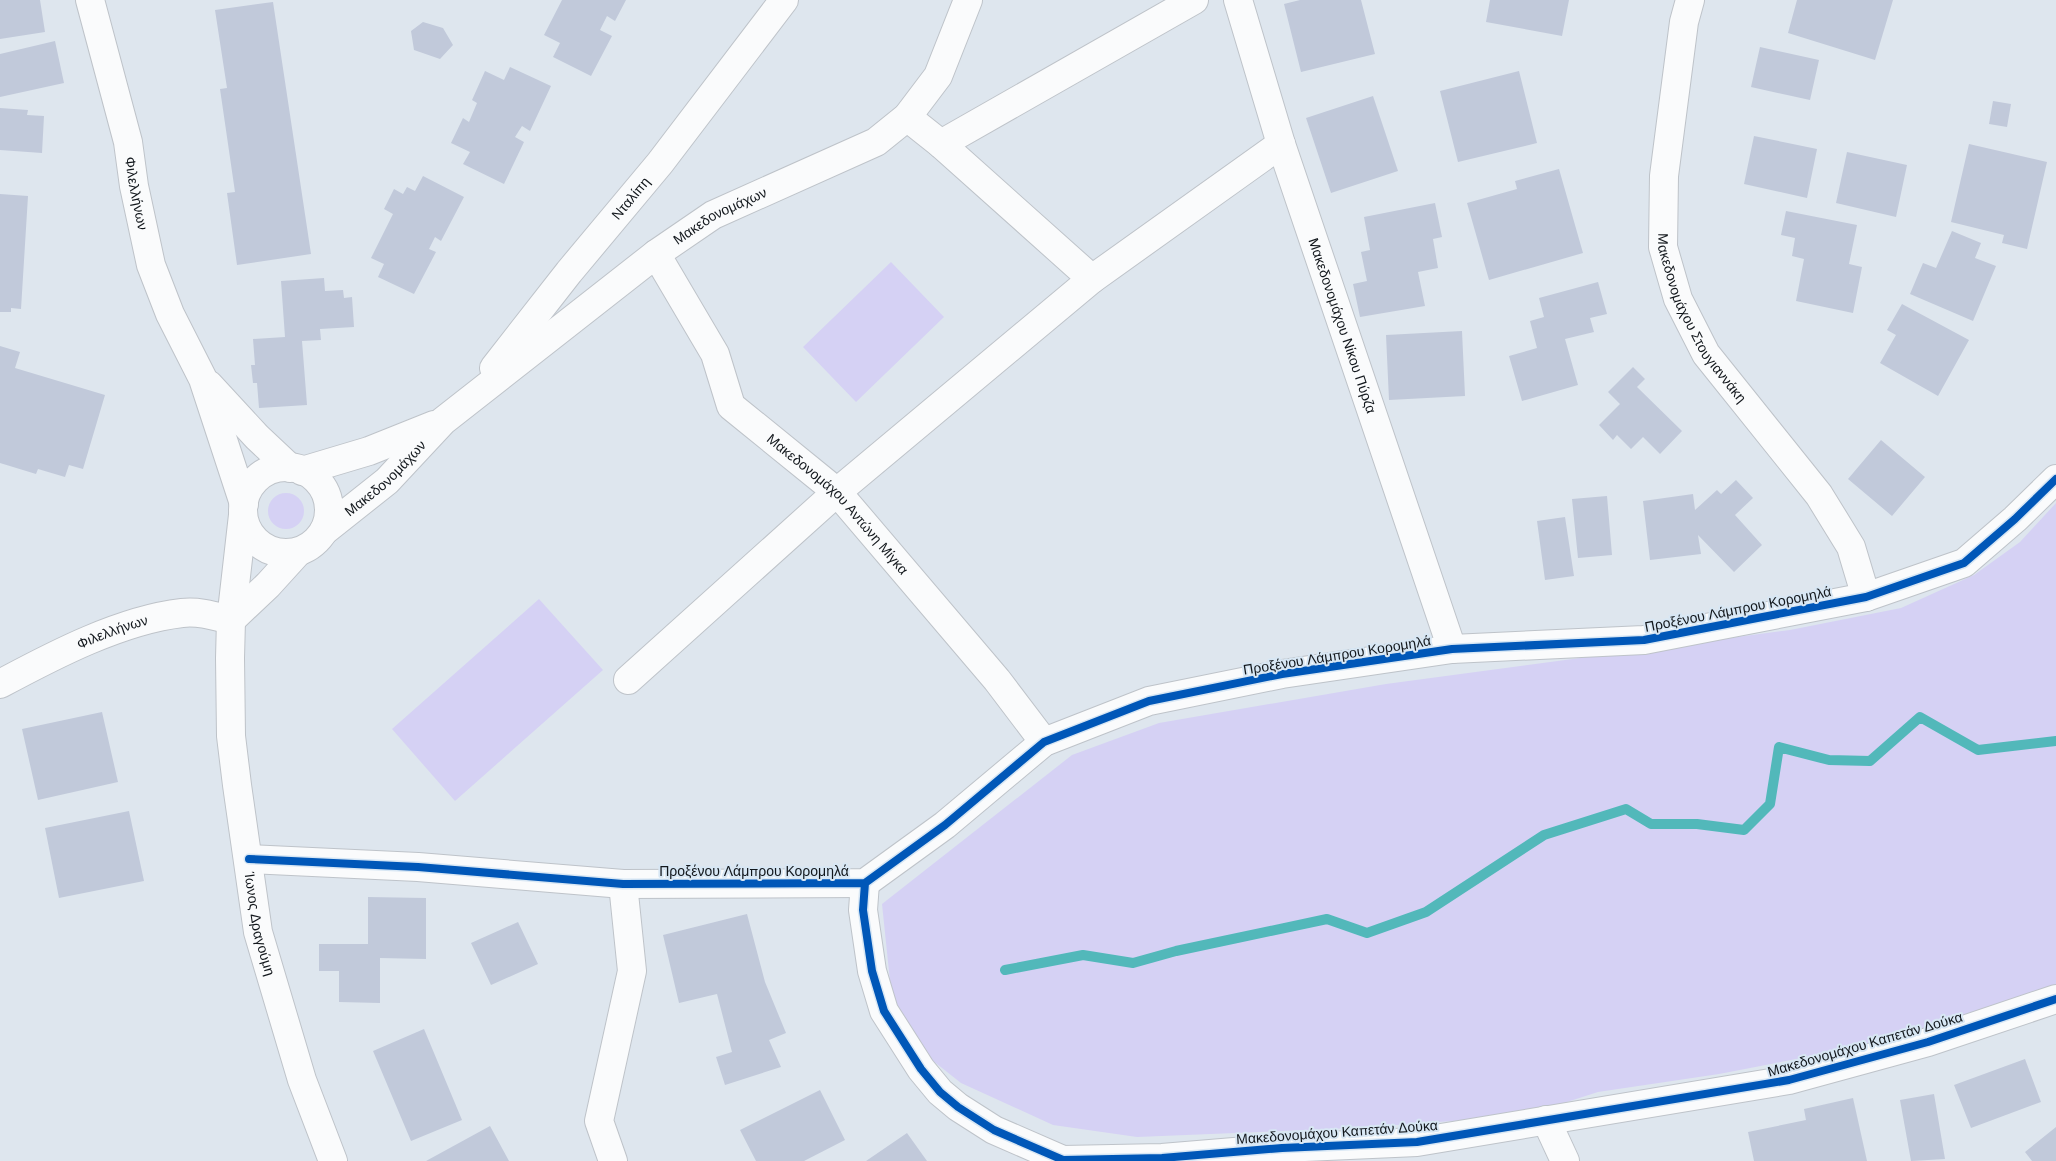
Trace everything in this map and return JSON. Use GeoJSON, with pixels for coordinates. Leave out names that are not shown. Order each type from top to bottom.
{"type":"FeatureCollection","features":[{"type":"Feature","properties":{"kind":"street","name":"Φιλελλήνων"},"geometry":{"type":"LineString","coordinates":[[90,0],[128,142],[151,265],[170,314],[203,379],[243,509]]}},
{"type":"Feature","properties":{"kind":"street","name":"Νταλίπη"},"geometry":{"type":"LineString","coordinates":[[474,395],[569,272],[660,163],[784,0]]}},
{"type":"Feature","properties":{"kind":"street","name":"Μακεδονομάχων"},"geometry":{"type":"LineString","coordinates":[[324,531],[387,481],[443,421],[474,395],[656,254],[713,215],[876,142],[907,117],[938,76],[968,0]]}},
{"type":"Feature","properties":{"kind":"street"},"geometry":{"type":"LineString","coordinates":[[941,144],[1194,0]]}},
{"type":"Feature","properties":{"kind":"street","name":"Μακεδονομάχου Νίκου Πύρζα"},"geometry":{"type":"LineString","coordinates":[[1238,0],[1281,144],[1452,649]]}},
{"type":"Feature","properties":{"kind":"street","name":"Μακεδονομάχου Στουγιαννάκη"},"geometry":{"type":"LineString","coordinates":[[1690,0],[1684,22],[1664,176],[1663,247],[1678,299],[1706,354],[1819,495],[1851,546],[1866,598]]}},
{"type":"Feature","properties":{"kind":"street"},"geometry":{"type":"LineString","coordinates":[[907,117],[941,144],[1092,279]]}},
{"type":"Feature","properties":{"kind":"street"},"geometry":{"type":"LineString","coordinates":[[628,680],[837,492],[1092,279],[1281,144]]}},
{"type":"Feature","properties":{"kind":"street","name":"Μακεδονομάχου Αντώνη Μίγκα"},"geometry":{"type":"LineString","coordinates":[[656,254],[715,354],[731,406],[837,492],[997,680],[1044,742]]}},
{"type":"Feature","properties":{"kind":"street","name":"Φιλελλήνων"},"geometry":{"type":"LineString","coordinates":[[203,379],[257,436],[296,469]]}},
{"type":"Feature","properties":{"kind":"street","name":"Μακεδονομάχων"},"geometry":{"type":"LineString","coordinates":[[296,469],[370,451],[443,421]]}},
{"type":"Feature","properties":{"kind":"street"},"geometry":{"type":"LineString","coordinates":[[232,620],[298,552],[308,547],[324,531],[329,508],[326,496],[312,476],[296,469],[277,468],[265,473],[255,481],[247,491],[243,509],[250,532],[262,546],[279,552],[298,552]]}},
{"type":"Feature","properties":{"kind":"street","name":"Προξένου Λάμπρου Κορομηλά"},"geometry":{"type":"LineString","coordinates":[[249,858],[418,867],[623,884],[865,883],[945,825],[1044,742],[1149,701],[1282,674],[1452,649],[1644,640],[1866,598],[1964,563],[2015,520],[2056,479]]}},
{"type":"Feature","properties":{"kind":"street","name":"Ίωνος Δραγούμη"},"geometry":{"type":"LineString","coordinates":[[243,509],[232,620],[231,736],[258,932],[302,1080],[333,1161]]}},
{"type":"Feature","properties":{"kind":"street","name":"Φιλελλήνων"},"geometry":{"type":"LineString","coordinates":[[0,684],[108,632],[155,619],[183,613],[204,614],[232,620]]}},
{"type":"Feature","properties":{"kind":"street","name":"Μακεδονομάχου Καπετάν Δούκα"},"geometry":{"type":"LineString","coordinates":[[865,883],[862,910],[872,972],[884,1011],[921,1070],[940,1092],[958,1107],[994,1130],[1063,1161],[1162,1158],[1282,1148],[1417,1142],[1789,1080],[1928,1042],[2056,1000]]}},
{"type":"Feature","properties":{"kind":"street"},"geometry":{"type":"LineString","coordinates":[[613,1161],[599,1121],[632,971],[623,884]]}},
{"type":"Feature","properties":{"kind":"street"},"geometry":{"type":"LineString","coordinates":[[1546,1120],[1565,1161]]}},
{"type":"Feature","properties":{"kind":"shaded area"},"geometry":{"type":"Polygon","coordinates":[[[891,262],[944,317],[856,402],[803,347],[891,262]]]}},
{"type":"Feature","properties":{"kind":"shaded area"},"geometry":{"type":"Polygon","coordinates":[[[286,493],[293,494],[299,498],[303,504],[303,518],[299,524],[293,528],[286,529],[279,528],[273,524],[269,518],[268,511],[269,504],[273,498],[279,494],[286,493]]]}},
{"type":"Feature","properties":{"kind":"shaded area"},"geometry":{"type":"Polygon","coordinates":[[[2056,503],[2056,991],[1890,1041],[1719,1074],[1598,1092],[1523,1116],[1354,1128],[1137,1137],[1053,1125],[961,1083],[918,1049],[892,1000],[882,904],[1072,755],[1159,723],[1386,684],[1790,630],[1901,608],[1974,575],[2020,542],[2056,503]]]}},
{"type":"Feature","properties":{"kind":"shaded area"},"geometry":{"type":"Polygon","coordinates":[[[539,599],[603,670],[455,801],[392,729],[539,599]]]}},
{"type":"Feature","properties":{"kind":"building"},"geometry":{"type":"Polygon","coordinates":[[[0,0],[40,0],[45,32],[0,39],[0,0]]]}},
{"type":"Feature","properties":{"kind":"building"},"geometry":{"type":"Polygon","coordinates":[[[562,0],[626,0],[615,21],[607,16],[600,30],[612,36],[591,76],[553,57],[560,43],[544,35],[562,0]]]}},
{"type":"Feature","properties":{"kind":"building"},"geometry":{"type":"Polygon","coordinates":[[[1300,0],[1361,0],[1375,54],[1301,72],[1284,4],[1300,0]]]}},
{"type":"Feature","properties":{"kind":"building"},"geometry":{"type":"Polygon","coordinates":[[[1490,0],[1569,0],[1562,36],[1486,22],[1490,0]]]}},
{"type":"Feature","properties":{"kind":"building"},"geometry":{"type":"Polygon","coordinates":[[[1797,0],[1893,0],[1875,60],[1788,33],[1797,0]]]}},
{"type":"Feature","properties":{"kind":"building"},"geometry":{"type":"Polygon","coordinates":[[[273,2],[311,254],[237,265],[227,193],[235,192],[220,89],[227,88],[215,10],[273,2]]]}},
{"type":"Feature","properties":{"kind":"building"},"geometry":{"type":"Polygon","coordinates":[[[423,22],[443,28],[453,45],[440,59],[414,50],[411,31],[423,22]]]}},
{"type":"Feature","properties":{"kind":"building"},"geometry":{"type":"Polygon","coordinates":[[[55,41],[64,83],[0,97],[0,54],[55,41]]]}},
{"type":"Feature","properties":{"kind":"building"},"geometry":{"type":"Polygon","coordinates":[[[1760,47],[1819,60],[1810,100],[1751,87],[1760,47]]]}},
{"type":"Feature","properties":{"kind":"building"},"geometry":{"type":"Polygon","coordinates":[[[510,67],[551,86],[530,131],[522,126],[515,137],[524,142],[504,184],[463,164],[470,152],[451,143],[463,118],[469,122],[477,103],[472,100],[485,71],[504,80],[510,67]]]}},
{"type":"Feature","properties":{"kind":"building"},"geometry":{"type":"Polygon","coordinates":[[[1519,71],[1537,143],[1458,162],[1440,91],[1519,71]]]}},
{"type":"Feature","properties":{"kind":"building"},"geometry":{"type":"Polygon","coordinates":[[[1373,96],[1398,171],[1331,193],[1306,118],[1373,96]]]}},
{"type":"Feature","properties":{"kind":"building"},"geometry":{"type":"Polygon","coordinates":[[[1993,101],[2011,104],[2007,127],[1989,124],[1993,101]]]}},
{"type":"Feature","properties":{"kind":"building"},"geometry":{"type":"Polygon","coordinates":[[[0,108],[28,110],[27,115],[44,116],[42,153],[0,150],[0,108]]]}},
{"type":"Feature","properties":{"kind":"building"},"geometry":{"type":"Polygon","coordinates":[[[1754,136],[1817,149],[1807,198],[1744,184],[1754,136]]]}},
{"type":"Feature","properties":{"kind":"building"},"geometry":{"type":"Polygon","coordinates":[[[1969,144],[2047,162],[2027,249],[2002,243],[2004,235],[1951,222],[1969,144]]]}},
{"type":"Feature","properties":{"kind":"building"},"geometry":{"type":"Polygon","coordinates":[[[1847,152],[1907,165],[1896,217],[1836,203],[1847,152]]]}},
{"type":"Feature","properties":{"kind":"building"},"geometry":{"type":"Polygon","coordinates":[[[1559,169],[1583,253],[1489,280],[1467,203],[1517,189],[1515,181],[1559,169]]]}},
{"type":"Feature","properties":{"kind":"building"},"geometry":{"type":"Polygon","coordinates":[[[423,176],[464,197],[441,241],[435,237],[429,249],[436,252],[414,294],[378,277],[384,264],[371,258],[393,214],[384,209],[394,189],[403,194],[407,187],[415,191],[423,176]]]}},
{"type":"Feature","properties":{"kind":"building"},"geometry":{"type":"Polygon","coordinates":[[[0,194],[28,196],[21,309],[11,308],[11,312],[0,312],[0,194]]]}},
{"type":"Feature","properties":{"kind":"building"},"geometry":{"type":"Polygon","coordinates":[[[1435,203],[1442,237],[1433,239],[1438,268],[1418,272],[1425,306],[1360,317],[1353,284],[1367,281],[1361,252],[1370,250],[1364,217],[1435,203]]]}},
{"type":"Feature","properties":{"kind":"building"},"geometry":{"type":"Polygon","coordinates":[[[1786,211],[1857,225],[1849,264],[1862,267],[1853,313],[1796,301],[1804,259],[1792,256],[1795,238],[1781,235],[1786,211]]]}},
{"type":"Feature","properties":{"kind":"building"},"geometry":{"type":"Polygon","coordinates":[[[1952,231],[1981,243],[1975,258],[1996,266],[1973,321],[1910,294],[1923,263],[1936,268],[1952,231]]]}},
{"type":"Feature","properties":{"kind":"building"},"geometry":{"type":"Polygon","coordinates":[[[324,278],[325,291],[343,290],[344,298],[352,297],[354,327],[320,329],[321,340],[302,341],[307,405],[259,408],[257,383],[253,383],[251,365],[255,365],[253,339],[285,337],[281,281],[324,278]]]}},
{"type":"Feature","properties":{"kind":"building"},"geometry":{"type":"Polygon","coordinates":[[[1598,282],[1607,314],[1590,318],[1594,332],[1565,339],[1578,385],[1522,401],[1509,356],[1537,348],[1530,321],[1544,317],[1539,298],[1598,282]]]}},
{"type":"Feature","properties":{"kind":"building"},"geometry":{"type":"Polygon","coordinates":[[[1902,304],[1969,340],[1938,396],[1880,363],[1896,335],[1887,330],[1902,304]]]}},
{"type":"Feature","properties":{"kind":"building"},"geometry":{"type":"Polygon","coordinates":[[[1462,331],[1465,396],[1389,400],[1386,335],[1462,331]]]}},
{"type":"Feature","properties":{"kind":"building"},"geometry":{"type":"Polygon","coordinates":[[[0,346],[20,352],[15,368],[105,395],[83,469],[69,465],[65,477],[38,469],[36,474],[0,463],[0,346]]]}},
{"type":"Feature","properties":{"kind":"building"},"geometry":{"type":"Polygon","coordinates":[[[1633,367],[1645,379],[1637,387],[1682,431],[1660,454],[1643,437],[1631,449],[1617,435],[1613,440],[1599,425],[1620,404],[1608,392],[1633,367]]]}},
{"type":"Feature","properties":{"kind":"building"},"geometry":{"type":"Polygon","coordinates":[[[1881,440],[1925,477],[1892,516],[1848,479],[1881,440]]]}},
{"type":"Feature","properties":{"kind":"building"},"geometry":{"type":"Polygon","coordinates":[[[1736,480],[1753,498],[1735,515],[1762,545],[1734,572],[1698,535],[1701,554],[1650,560],[1643,501],[1693,494],[1695,510],[1717,490],[1721,494],[1736,480]]]}},
{"type":"Feature","properties":{"kind":"building"},"geometry":{"type":"Polygon","coordinates":[[[1607,496],[1612,555],[1578,558],[1572,499],[1607,496]]]}},
{"type":"Feature","properties":{"kind":"building"},"geometry":{"type":"Polygon","coordinates":[[[1565,517],[1574,576],[1545,580],[1537,521],[1565,517]]]}},
{"type":"Feature","properties":{"kind":"building"},"geometry":{"type":"Polygon","coordinates":[[[102,712],[118,782],[38,800],[22,729],[102,712]]]}},
{"type":"Feature","properties":{"kind":"building"},"geometry":{"type":"Polygon","coordinates":[[[129,811],[144,881],[59,898],[45,828],[129,811]]]}},
{"type":"Feature","properties":{"kind":"building"},"geometry":{"type":"Polygon","coordinates":[[[368,897],[426,898],[426,959],[380,958],[380,1003],[339,1002],[339,971],[319,971],[319,944],[368,944],[368,897]]]}},
{"type":"Feature","properties":{"kind":"building"},"geometry":{"type":"Polygon","coordinates":[[[747,914],[765,982],[786,1033],[769,1040],[781,1067],[725,1085],[716,1057],[732,1052],[717,994],[679,1003],[663,935],[747,914]]]}},
{"type":"Feature","properties":{"kind":"building"},"geometry":{"type":"Polygon","coordinates":[[[518,922],[538,964],[491,985],[471,943],[518,922]]]}},
{"type":"Feature","properties":{"kind":"building"},"geometry":{"type":"Polygon","coordinates":[[[424,1029],[462,1120],[411,1141],[373,1051],[424,1029]]]}},
{"type":"Feature","properties":{"kind":"building"},"geometry":{"type":"Polygon","coordinates":[[[2025,1059],[2041,1102],[1971,1128],[1954,1085],[2025,1059]]]}},
{"type":"Feature","properties":{"kind":"building"},"geometry":{"type":"Polygon","coordinates":[[[820,1090],[845,1140],[804,1161],[756,1161],[740,1130],[820,1090]]]}},
{"type":"Feature","properties":{"kind":"building"},"geometry":{"type":"Polygon","coordinates":[[[1934,1094],[1945,1159],[1911,1161],[1900,1100],[1934,1094]]]}},
{"type":"Feature","properties":{"kind":"building"},"geometry":{"type":"Polygon","coordinates":[[[1853,1098],[1867,1161],[1754,1161],[1748,1132],[1806,1120],[1804,1109],[1853,1098]]]}},
{"type":"Feature","properties":{"kind":"building"},"geometry":{"type":"Polygon","coordinates":[[[490,1126],[509,1161],[426,1161],[490,1126]]]}},
{"type":"Feature","properties":{"kind":"building"},"geometry":{"type":"Polygon","coordinates":[[[2056,1127],[2056,1161],[2032,1161],[2025,1152],[2056,1127]]]}},
{"type":"Feature","properties":{"kind":"building"},"geometry":{"type":"Polygon","coordinates":[[[907,1133],[927,1161],[866,1161],[907,1133]]]}},
{"type":"Feature","properties":{"kind":"waterway"},"geometry":{"type":"LineString","coordinates":[[1005,970],[1083,955],[1133,963],[1176,951],[1327,919],[1367,933],[1426,912],[1544,835],[1626,809],[1651,824],[1697,824],[1744,830],[1770,804],[1779,747],[1829,760],[1870,761],[1920,717],[1978,750],[2056,741]]}},
{"type":"Feature","properties":{"kind":"cycle path"},"geometry":{"type":"LineString","coordinates":[[249,859],[418,867],[623,884],[865,883],[945,825],[1044,742],[1149,701],[1282,674],[1452,649],[1644,640],[1866,597],[1964,563],[2015,519],[2056,479]]}},
{"type":"Feature","properties":{"kind":"cycle path"},"geometry":{"type":"LineString","coordinates":[[865,883],[863,910],[872,971],[884,1011],[921,1069],[940,1092],[958,1107],[994,1130],[1063,1160],[1162,1158],[1282,1148],[1417,1142],[1789,1080],[1928,1042],[2056,999]]}}]}
